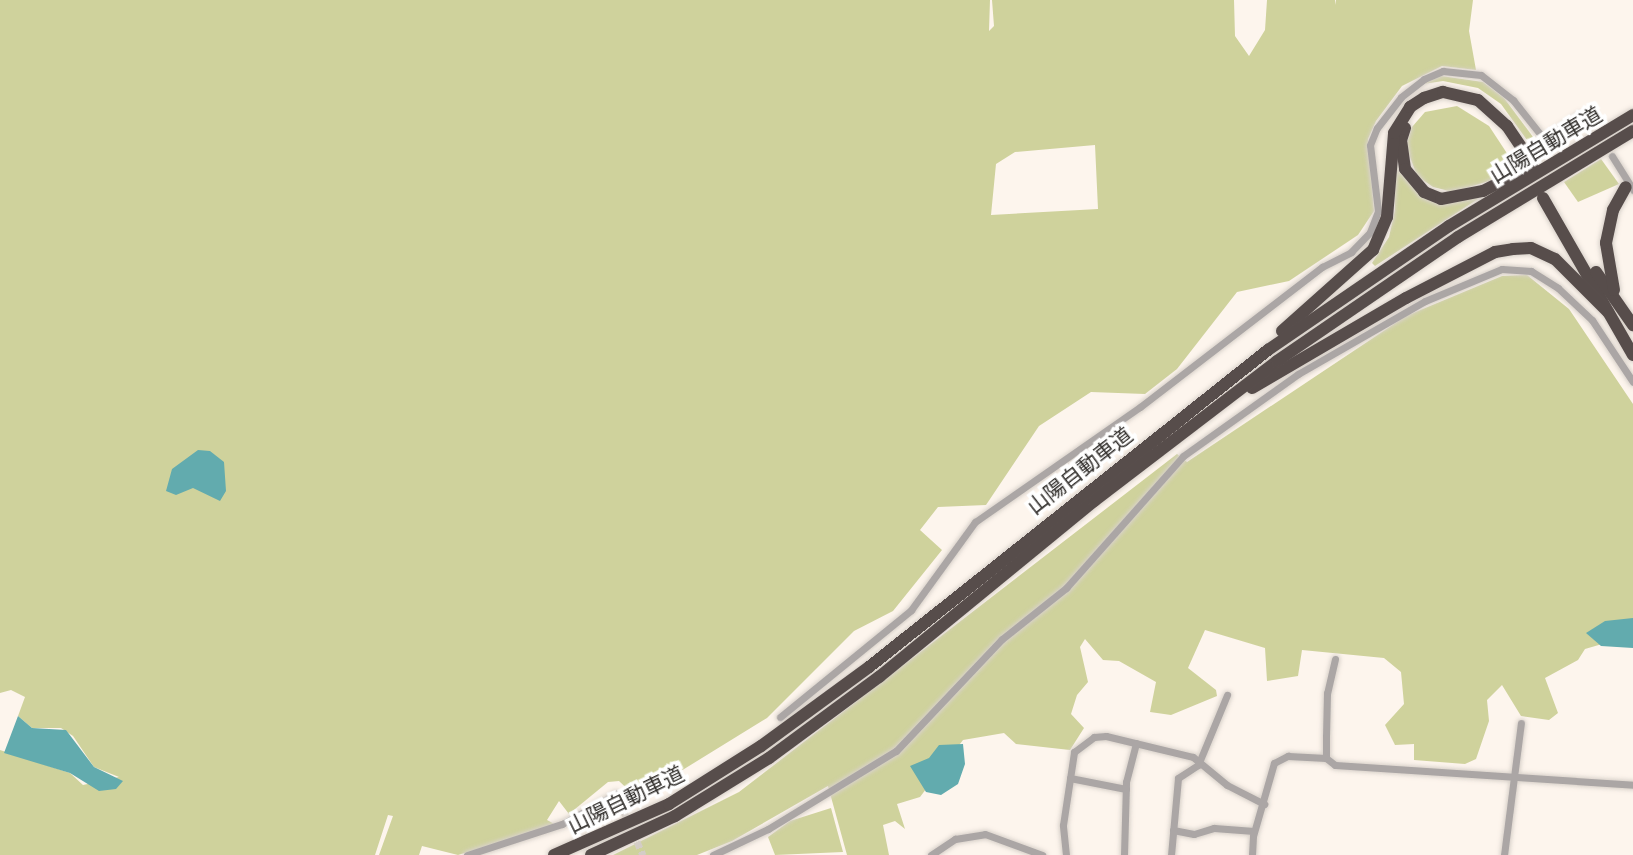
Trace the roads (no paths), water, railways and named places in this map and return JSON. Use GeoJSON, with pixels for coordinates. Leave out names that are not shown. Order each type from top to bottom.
{"type":"FeatureCollection","features":[{"type":"Feature","properties":{"kind":"highway"},"geometry":{"type":"LineString","coordinates":[[1163,430],[1373,250],[1387,217],[1394,133],[1410,107],[1443,92],[1464,94],[1490,108],[1526,161],[1487,116],[1461,102],[1431,102],[1420,109],[1401,140],[1405,169],[1424,192],[1441,198],[1483,191],[1580,146]]}},
{"type":"Feature","properties":{"kind":"highway","name":"山陽自動車道"},"geometry":{"type":"LineString","coordinates":[[554,855],[669,804],[810,712],[1163,430],[1357,287],[1633,115]]}},
{"type":"Feature","properties":{"kind":"highway","name":"山陽自動車道"},"geometry":{"type":"LineString","coordinates":[[591,855],[699,803],[808,730],[1228,397],[1458,237],[1633,131]]}},
{"type":"Feature","properties":{"kind":"highway"},"geometry":{"type":"LineString","coordinates":[[1614,309],[1606,243],[1614,210],[1631,183]]}},
{"type":"Feature","properties":{"kind":"highway"},"geometry":{"type":"LineString","coordinates":[[1546,196],[1614,309],[1633,355]]}},
{"type":"Feature","properties":{"kind":"highway"},"geometry":{"type":"LineString","coordinates":[[1228,397],[1255,386],[1353,327],[1495,252],[1531,248],[1546,253],[1633,325]]}},
{"type":"Feature","properties":{"kind":"street"},"geometry":{"type":"LineString","coordinates":[[780,717],[911,610],[975,522],[1140,407],[1322,267],[1351,252],[1370,232],[1378,211],[1370,145],[1377,128],[1401,97],[1424,79],[1443,71],[1481,75],[1513,100],[1544,139],[1580,115],[1593,124]]}},
{"type":"Feature","properties":{"kind":"street"},"geometry":{"type":"LineString","coordinates":[[1612,156],[1631,183]]}},
{"type":"Feature","properties":{"kind":"street"},"geometry":{"type":"LineString","coordinates":[[713,855],[768,829],[896,751],[1002,639],[1066,588],[1183,456],[1298,374],[1425,301],[1502,269],[1531,271],[1558,288],[1592,320],[1633,382]]}},
{"type":"Feature","properties":{"kind":"street"},"geometry":{"type":"LineString","coordinates":[[1326,758],[1327,693],[1335,659]]}},
{"type":"Feature","properties":{"kind":"street"},"geometry":{"type":"LineString","coordinates":[[1171,855],[1178,778],[1200,761],[1227,695]]}},
{"type":"Feature","properties":{"kind":"street"},"geometry":{"type":"LineString","coordinates":[[1504,855],[1521,723]]}},
{"type":"Feature","properties":{"kind":"street"},"geometry":{"type":"LineString","coordinates":[[1066,855],[1063,825],[1074,752],[1082,742],[1106,736],[1200,761],[1227,785],[1264,804]]}},
{"type":"Feature","properties":{"kind":"street"},"geometry":{"type":"LineString","coordinates":[[1124,855],[1126,789],[1136,743]]}},
{"type":"Feature","properties":{"kind":"street"},"geometry":{"type":"LineString","coordinates":[[1252,855],[1254,831],[1279,757],[1326,758],[1344,769],[1515,776],[1633,785]]}},
{"type":"Feature","properties":{"kind":"street"},"geometry":{"type":"LineString","coordinates":[[1070,778],[1126,789]]}},
{"type":"Feature","properties":{"kind":"street"},"geometry":{"type":"LineString","coordinates":[[467,855],[562,824],[616,793],[620,803]]}},
{"type":"Feature","properties":{"kind":"street"},"geometry":{"type":"LineString","coordinates":[[1172,830],[1194,834],[1214,828],[1254,831]]}},
{"type":"Feature","properties":{"kind":"street"},"geometry":{"type":"LineString","coordinates":[[931,855],[954,839],[985,834],[1042,855]]}},
{"type":"Feature","properties":{"kind":"water"},"geometry":{"type":"Polygon","coordinates":[[[198,450],[210,451],[224,462],[226,491],[220,501],[193,488],[176,495],[166,491],[172,469],[198,450]]]}},
{"type":"Feature","properties":{"kind":"water"},"geometry":{"type":"Polygon","coordinates":[[[1633,618],[1633,648],[1601,646],[1586,633],[1605,621],[1633,618]]]}},
{"type":"Feature","properties":{"kind":"water"},"geometry":{"type":"Polygon","coordinates":[[[18,716],[32,728],[66,730],[94,767],[123,781],[116,789],[99,791],[70,773],[4,753],[18,716]]]}},
{"type":"Feature","properties":{"kind":"water"},"geometry":{"type":"Polygon","coordinates":[[[963,744],[965,764],[958,784],[941,795],[926,792],[910,766],[929,758],[939,745],[963,744]]]}},
{"type":"Feature","properties":{"kind":"tunnel"},"geometry":{"type":"LineString","coordinates":[[620,803],[643,855]]}}]}
